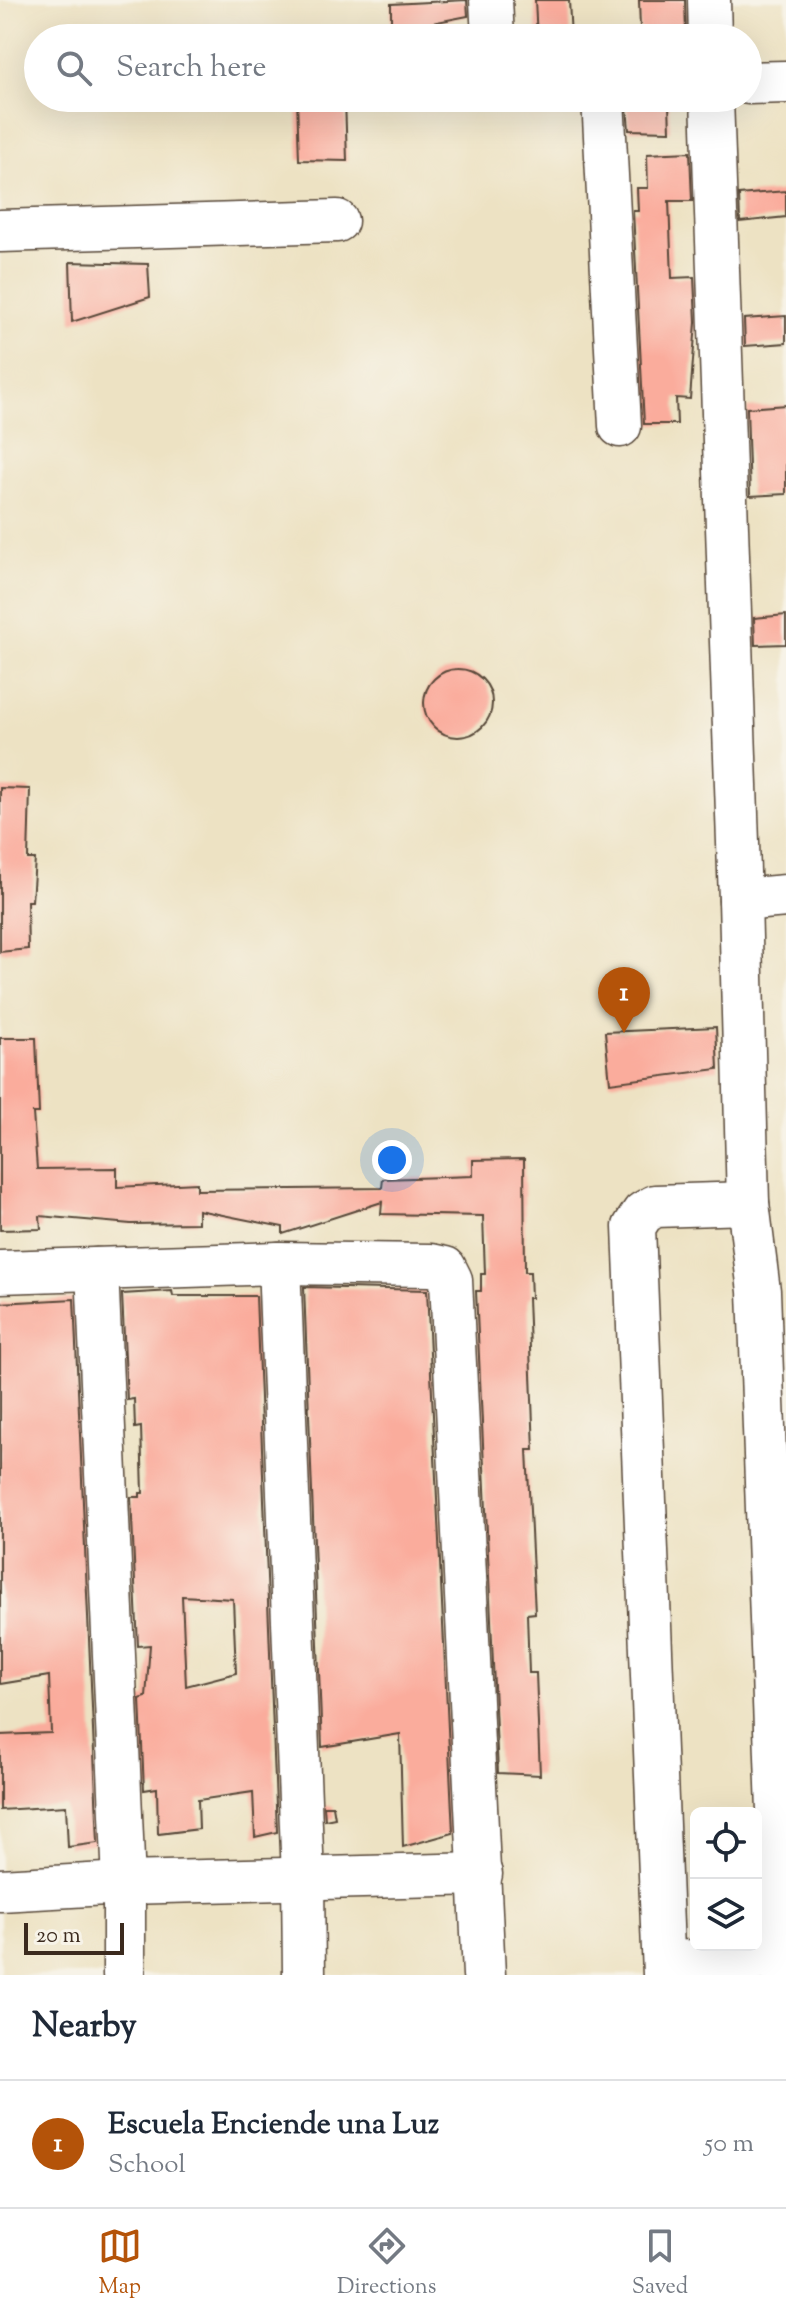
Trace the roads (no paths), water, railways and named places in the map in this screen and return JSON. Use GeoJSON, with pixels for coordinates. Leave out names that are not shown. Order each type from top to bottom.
{"type":"FeatureCollection","features":[{"type":"Feature","properties":{"kind":"street"},"geometry":{"type":"LineString","coordinates":[[491,0],[492,24]]}},
{"type":"Feature","properties":{"kind":"street"},"geometry":{"type":"LineString","coordinates":[[709,0],[710,24]]}},
{"type":"Feature","properties":{"kind":"street"},"geometry":{"type":"LineString","coordinates":[[762,83],[786,82]]}},
{"type":"Feature","properties":{"kind":"street"},"geometry":{"type":"LineString","coordinates":[[604,112],[620,426]]}},
{"type":"Feature","properties":{"kind":"street"},"geometry":{"type":"LineString","coordinates":[[712,112],[748,1203],[773,1291],[784,1964],[664,1969],[634,1227],[643,1213],[655,1206],[748,1203]]}},
{"type":"Feature","properties":{"kind":"street"},"geometry":{"type":"LineString","coordinates":[[0,231],[337,221]]}},
{"type":"Feature","properties":{"kind":"street"},"geometry":{"type":"LineString","coordinates":[[740,900],[786,896]]}},
{"type":"Feature","properties":{"kind":"street"},"geometry":{"type":"LineString","coordinates":[[279,1263],[303,1878],[304,1975]]}},
{"type":"Feature","properties":{"kind":"street"},"geometry":{"type":"LineString","coordinates":[[0,1272],[279,1263],[431,1265],[445,1268],[451,1280],[484,1975]]}},
{"type":"Feature","properties":{"kind":"street"},"geometry":{"type":"LineString","coordinates":[[97,1269],[124,1883],[124,1975]]}},
{"type":"Feature","properties":{"kind":"street"},"geometry":{"type":"LineString","coordinates":[[0,1890],[124,1883],[481,1874]]}},
{"type":"Feature","properties":{"kind":"place","name":"Escuela Enciende una Luz"},"geometry":{"type":"Point","coordinates":[624,1033]}}]}
